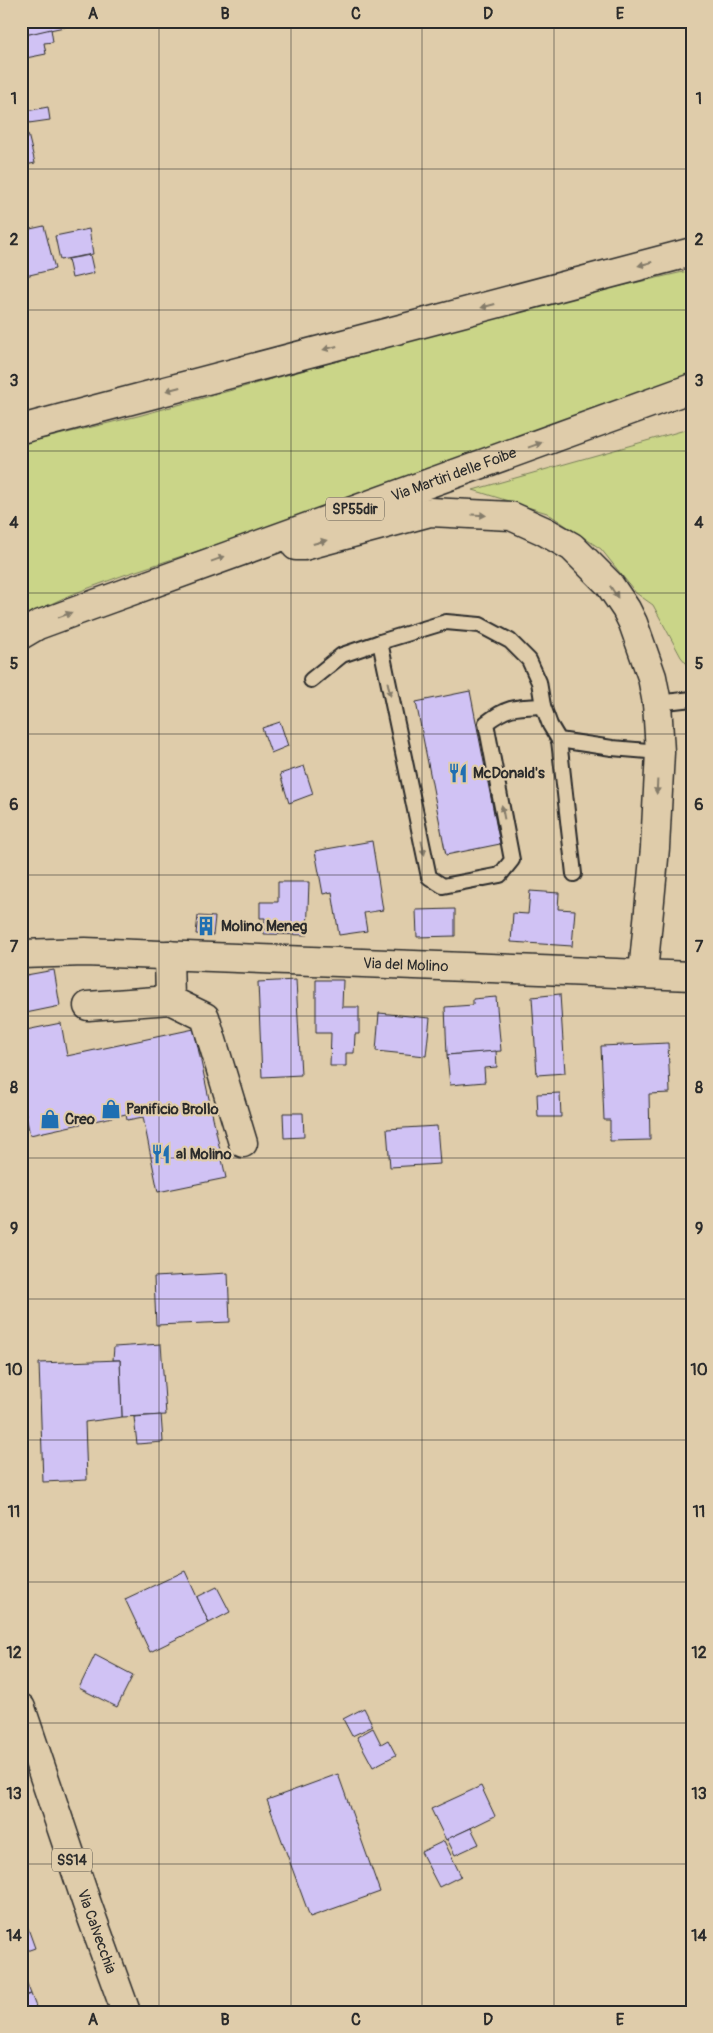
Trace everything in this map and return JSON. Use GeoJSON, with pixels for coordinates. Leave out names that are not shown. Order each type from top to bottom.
{"type":"FeatureCollection","features":[{"type":"Feature","properties":{"kind":"main road"},"geometry":{"type":"LineString","coordinates":[[21,429],[692,252]]}},
{"type":"Feature","properties":{"kind":"main road","name":"Via Martiri delle Foibe"},"geometry":{"type":"LineString","coordinates":[[21,635],[38,626],[254,546],[692,388]]}},
{"type":"Feature","properties":{"kind":"main road"},"geometry":{"type":"LineString","coordinates":[[254,546],[304,546],[430,512],[511,516],[544,531],[572,547],[609,584],[633,623],[652,677],[656,703],[660,752],[655,848],[643,973]]}},
{"type":"Feature","properties":{"kind":"main road","name":"Via del Molino"},"geometry":{"type":"LineString","coordinates":[[21,954],[84,952],[692,976]]}},
{"type":"Feature","properties":{"kind":"main road"},"geometry":{"type":"LineString","coordinates":[[170,955],[170,1000]]}},
{"type":"Feature","properties":{"kind":"main road"},"geometry":{"type":"LineString","coordinates":[[88,1006],[170,1000],[204,1017],[243,1143]]}},
{"type":"Feature","properties":{"kind":"main road","name":"Via Calvecchia"},"geometry":{"type":"LineString","coordinates":[[21,1708],[87,1904],[126,2012]]}},
{"type":"Feature","properties":{"kind":"lane"},"geometry":{"type":"LineString","coordinates":[[311,680],[342,654],[446,622],[480,625],[510,641],[528,660],[539,682],[543,706],[550,725],[559,740],[574,874]]}},
{"type":"Feature","properties":{"kind":"lane"},"geometry":{"type":"LineString","coordinates":[[380,642],[429,877],[444,886],[500,876],[512,860],[486,724],[498,714],[512,707],[543,706]]}},
{"type":"Feature","properties":{"kind":"lane"},"geometry":{"type":"LineString","coordinates":[[656,703],[692,699]]}},
{"type":"Feature","properties":{"kind":"lane"},"geometry":{"type":"LineString","coordinates":[[559,740],[612,748],[660,752]]}},
{"type":"Feature","properties":{"kind":"green space"},"geometry":{"type":"Polygon","coordinates":[[[692,270],[692,376],[237,538],[124,575],[70,595],[21,618],[21,444],[138,416],[559,300],[692,270]]]}},
{"type":"Feature","properties":{"kind":"green space"},"geometry":{"type":"Polygon","coordinates":[[[692,428],[692,670],[681,657],[653,605],[636,593],[601,549],[547,513],[473,490],[692,428]]]}},
{"type":"Feature","properties":{"kind":"building"},"geometry":{"type":"Polygon","coordinates":[[[21,21],[93,21],[21,36],[21,21]]]}},
{"type":"Feature","properties":{"kind":"building"},"geometry":{"type":"Polygon","coordinates":[[[51,29],[53,42],[44,43],[46,54],[21,59],[21,36],[51,29]]]}},
{"type":"Feature","properties":{"kind":"building"},"geometry":{"type":"Polygon","coordinates":[[[48,107],[50,120],[29,123],[27,111],[48,107]]]}},
{"type":"Feature","properties":{"kind":"building"},"geometry":{"type":"Polygon","coordinates":[[[28,134],[35,163],[21,166],[21,135],[28,134]]]}},
{"type":"Feature","properties":{"kind":"building"},"geometry":{"type":"Polygon","coordinates":[[[44,226],[55,269],[21,277],[21,231],[44,226]]]}},
{"type":"Feature","properties":{"kind":"building"},"geometry":{"type":"Polygon","coordinates":[[[89,229],[93,254],[60,260],[55,236],[89,229]]]}},
{"type":"Feature","properties":{"kind":"building"},"geometry":{"type":"Polygon","coordinates":[[[90,255],[94,273],[72,278],[68,259],[90,255]]]}},
{"type":"Feature","properties":{"kind":"building","name":"McDonald's"},"geometry":{"type":"Polygon","coordinates":[[[470,691],[500,844],[446,855],[416,702],[470,691]]]}},
{"type":"Feature","properties":{"kind":"building"},"geometry":{"type":"Polygon","coordinates":[[[280,722],[288,746],[271,753],[262,728],[280,722]]]}},
{"type":"Feature","properties":{"kind":"building"},"geometry":{"type":"Polygon","coordinates":[[[304,766],[313,794],[289,803],[280,774],[304,766]]]}},
{"type":"Feature","properties":{"kind":"building"},"geometry":{"type":"Polygon","coordinates":[[[372,841],[383,910],[364,913],[367,931],[339,935],[332,892],[323,894],[315,851],[372,841]]]}},
{"type":"Feature","properties":{"kind":"building"},"geometry":{"type":"Polygon","coordinates":[[[278,882],[309,882],[307,935],[264,934],[265,918],[260,918],[260,902],[278,902],[278,882]]]}},
{"type":"Feature","properties":{"kind":"building"},"geometry":{"type":"Polygon","coordinates":[[[530,891],[559,893],[558,909],[575,910],[572,946],[511,942],[513,913],[528,914],[530,891]]]}},
{"type":"Feature","properties":{"kind":"building"},"geometry":{"type":"Polygon","coordinates":[[[455,909],[455,936],[417,937],[416,910],[455,909]]]}},
{"type":"Feature","properties":{"kind":"building","name":"Molino Meneg"},"geometry":{"type":"Polygon","coordinates":[[[198,916],[215,917],[213,935],[196,934],[198,916]]]}},
{"type":"Feature","properties":{"kind":"building"},"geometry":{"type":"Polygon","coordinates":[[[54,970],[60,1006],[21,1014],[21,976],[54,970]]]}},
{"type":"Feature","properties":{"kind":"building"},"geometry":{"type":"Polygon","coordinates":[[[296,980],[301,1075],[262,1077],[258,982],[296,980]]]}},
{"type":"Feature","properties":{"kind":"building"},"geometry":{"type":"Polygon","coordinates":[[[316,980],[343,980],[342,1007],[359,1007],[359,1034],[355,1034],[354,1053],[346,1053],[346,1066],[330,1066],[331,1033],[316,1033],[316,980]]]}},
{"type":"Feature","properties":{"kind":"building"},"geometry":{"type":"Polygon","coordinates":[[[560,994],[565,1073],[537,1075],[532,997],[560,994]]]}},
{"type":"Feature","properties":{"kind":"building"},"geometry":{"type":"Polygon","coordinates":[[[496,997],[501,1051],[447,1055],[445,1007],[473,1005],[473,999],[496,997]]]}},
{"type":"Feature","properties":{"kind":"building"},"geometry":{"type":"Polygon","coordinates":[[[379,1013],[430,1018],[426,1056],[376,1051],[379,1013]]]}},
{"type":"Feature","properties":{"kind":"building"},"geometry":{"type":"Polygon","coordinates":[[[61,1023],[67,1056],[194,1029],[226,1178],[158,1192],[143,1117],[127,1120],[126,1114],[30,1135],[21,1092],[21,1031],[61,1023]]]}},
{"type":"Feature","properties":{"kind":"building"},"geometry":{"type":"Polygon","coordinates":[[[668,1043],[670,1093],[649,1094],[650,1140],[610,1141],[610,1120],[604,1120],[601,1046],[668,1043]]]}},
{"type":"Feature","properties":{"kind":"building"},"geometry":{"type":"Polygon","coordinates":[[[496,1051],[497,1067],[484,1068],[485,1082],[450,1085],[447,1055],[496,1051]]]}},
{"type":"Feature","properties":{"kind":"building"},"geometry":{"type":"Polygon","coordinates":[[[560,1093],[561,1117],[538,1117],[537,1094],[560,1093]]]}},
{"type":"Feature","properties":{"kind":"building"},"geometry":{"type":"Polygon","coordinates":[[[283,1113],[303,1113],[304,1137],[284,1138],[283,1113]]]}},
{"type":"Feature","properties":{"kind":"building"},"geometry":{"type":"Polygon","coordinates":[[[437,1126],[440,1164],[390,1167],[387,1129],[437,1126]]]}},
{"type":"Feature","properties":{"kind":"building"},"geometry":{"type":"Polygon","coordinates":[[[228,1273],[230,1322],[156,1325],[154,1277],[228,1273]]]}},
{"type":"Feature","properties":{"kind":"building"},"geometry":{"type":"Polygon","coordinates":[[[161,1344],[166,1415],[122,1417],[120,1360],[113,1360],[114,1347],[161,1344]]]}},
{"type":"Feature","properties":{"kind":"building"},"geometry":{"type":"Polygon","coordinates":[[[120,1360],[122,1417],[85,1422],[87,1480],[43,1482],[39,1363],[120,1360]]]}},
{"type":"Feature","properties":{"kind":"building"},"geometry":{"type":"Polygon","coordinates":[[[161,1415],[163,1442],[137,1444],[134,1417],[161,1415]]]}},
{"type":"Feature","properties":{"kind":"building"},"geometry":{"type":"Polygon","coordinates":[[[185,1571],[209,1623],[150,1652],[125,1599],[185,1571]]]}},
{"type":"Feature","properties":{"kind":"building"},"geometry":{"type":"Polygon","coordinates":[[[217,1587],[230,1612],[209,1623],[197,1597],[217,1587]]]}},
{"type":"Feature","properties":{"kind":"building"},"geometry":{"type":"Polygon","coordinates":[[[95,1655],[133,1675],[117,1707],[79,1688],[95,1655]]]}},
{"type":"Feature","properties":{"kind":"building"},"geometry":{"type":"Polygon","coordinates":[[[364,1708],[373,1726],[352,1736],[343,1719],[364,1708]]]}},
{"type":"Feature","properties":{"kind":"building"},"geometry":{"type":"Polygon","coordinates":[[[373,1728],[381,1744],[388,1740],[396,1755],[373,1767],[357,1737],[373,1728]]]}},
{"type":"Feature","properties":{"kind":"building"},"geometry":{"type":"Polygon","coordinates":[[[338,1774],[380,1892],[310,1917],[267,1800],[338,1774]]]}},
{"type":"Feature","properties":{"kind":"building"},"geometry":{"type":"Polygon","coordinates":[[[481,1786],[495,1816],[446,1840],[431,1809],[481,1786]]]}},
{"type":"Feature","properties":{"kind":"building"},"geometry":{"type":"Polygon","coordinates":[[[471,1828],[479,1844],[455,1855],[447,1839],[471,1828]]]}},
{"type":"Feature","properties":{"kind":"building"},"geometry":{"type":"Polygon","coordinates":[[[444,1841],[461,1876],[439,1887],[421,1852],[444,1841]]]}},
{"type":"Feature","properties":{"kind":"building"},"geometry":{"type":"Polygon","coordinates":[[[21,1909],[35,1948],[21,1953],[21,1909]]]}},
{"type":"Feature","properties":{"kind":"building"},"geometry":{"type":"Polygon","coordinates":[[[21,1968],[31,1994],[21,1997],[21,1968]]]}},
{"type":"Feature","properties":{"kind":"building"},"geometry":{"type":"Polygon","coordinates":[[[31,1994],[38,2012],[21,2012],[21,1997],[31,1994]]]}},
{"type":"Feature","properties":{"kind":"place","name":"McDonald's"},"geometry":{"type":"Point","coordinates":[458,773]}},
{"type":"Feature","properties":{"kind":"place","name":"Molino Meneg"},"geometry":{"type":"Point","coordinates":[206,926]}},
{"type":"Feature","properties":{"kind":"place","name":"Panificio Brollo"},"geometry":{"type":"Point","coordinates":[111,1109]}},
{"type":"Feature","properties":{"kind":"place","name":"Creo"},"geometry":{"type":"Point","coordinates":[50,1119]}},
{"type":"Feature","properties":{"kind":"place","name":"al Molino"},"geometry":{"type":"Point","coordinates":[161,1154]}}]}
